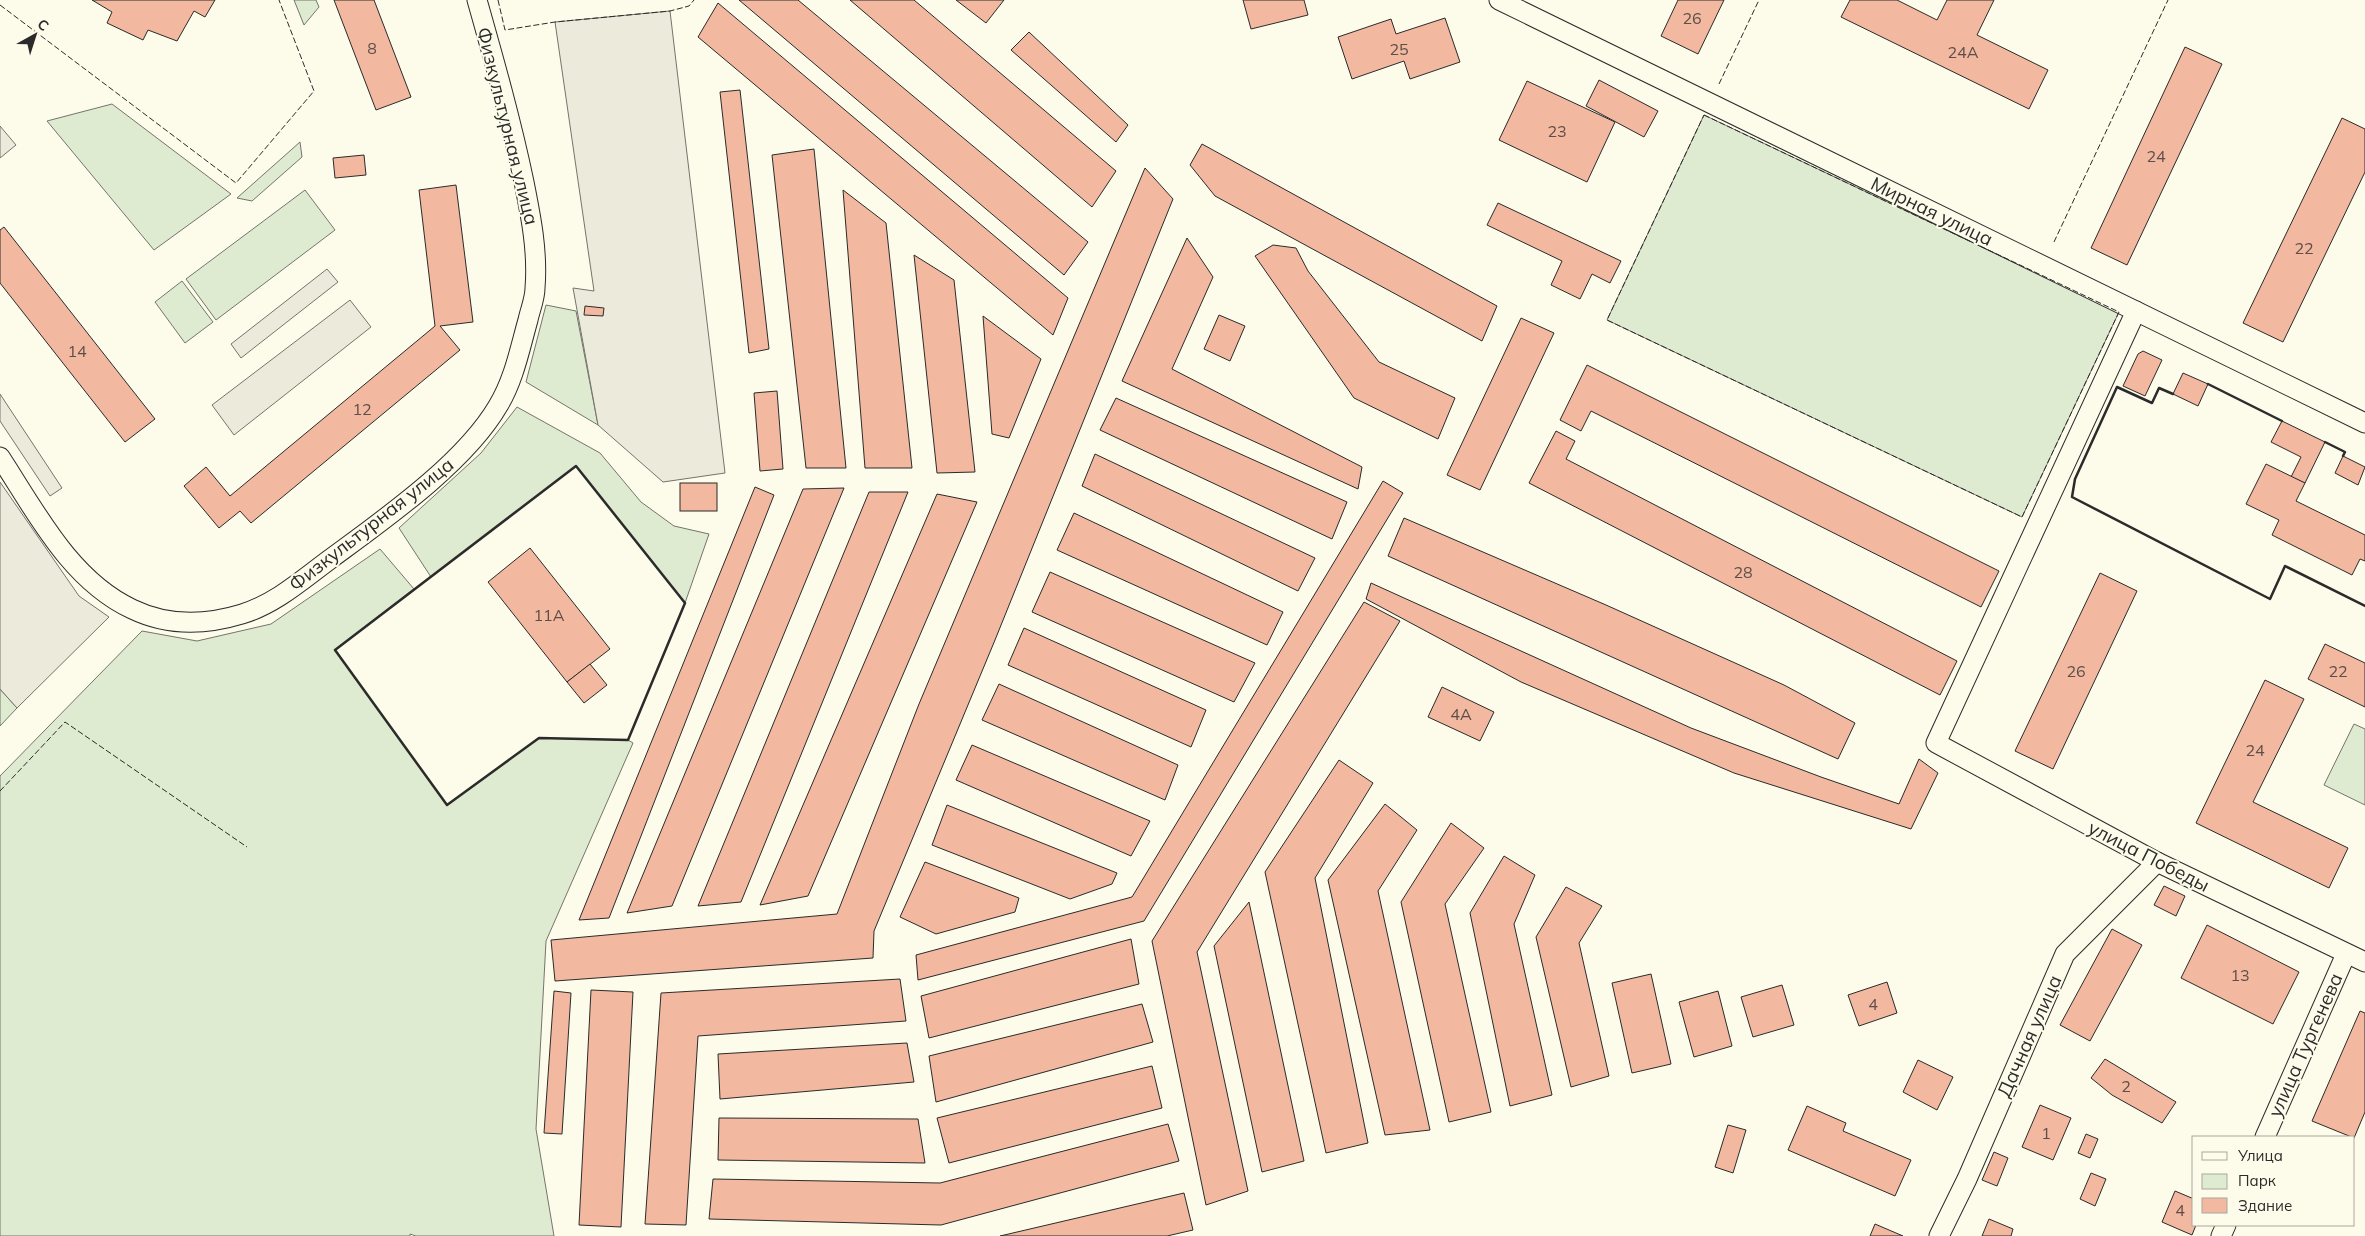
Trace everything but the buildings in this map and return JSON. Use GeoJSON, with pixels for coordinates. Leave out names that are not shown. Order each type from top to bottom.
{"type":"FeatureCollection","features":[{"type":"Feature","properties":{"kind":"street","name":"Физкультурная улица"},"geometry":{"type":"LineString","coordinates":[[0,457],[55,541],[78,570],[132,609],[166,620],[198,623],[243,614],[278,598],[375,526],[448,466],[475,437],[498,407],[520,351],[535,290],[534,232],[514,132],[477,0]]}},
{"type":"Feature","properties":{"kind":"street","name":"Мирная улица"},"geometry":{"type":"LineString","coordinates":[[1498,0],[2365,423]]}},
{"type":"Feature","properties":{"kind":"street","name":"улица Победы"},"geometry":{"type":"LineString","coordinates":[[2136,311],[1936,743],[2158,862],[2365,962]]}},
{"type":"Feature","properties":{"kind":"street","name":"Дачная улица"},"geometry":{"type":"LineString","coordinates":[[1939,1236],[1967,1179],[2065,954],[2158,862]]}},
{"type":"Feature","properties":{"kind":"street","name":"улица Тургенева"},"geometry":{"type":"LineString","coordinates":[[2265,1136],[2346,954]]}},
{"type":"Feature","properties":{"kind":"green space"},"geometry":{"type":"Polygon","coordinates":[[[294,0],[316,0],[319,7],[304,25],[294,0]]]}},
{"type":"Feature","properties":{"kind":"green space"},"geometry":{"type":"Polygon","coordinates":[[[112,104],[231,194],[154,250],[47,121],[112,104]]]}},
{"type":"Feature","properties":{"kind":"green space"},"geometry":{"type":"Polygon","coordinates":[[[1704,115],[2119,312],[2022,517],[1607,320],[1704,115]]]}},
{"type":"Feature","properties":{"kind":"green space"},"geometry":{"type":"Polygon","coordinates":[[[300,142],[302,157],[252,201],[237,198],[300,142]]]}},
{"type":"Feature","properties":{"kind":"green space"},"geometry":{"type":"Polygon","coordinates":[[[305,190],[335,230],[216,320],[186,279],[305,190]]]}},
{"type":"Feature","properties":{"kind":"green space"},"geometry":{"type":"Polygon","coordinates":[[[182,281],[213,322],[185,343],[155,302],[182,281]]]}},
{"type":"Feature","properties":{"kind":"green space"},"geometry":{"type":"Polygon","coordinates":[[[546,305],[576,311],[598,425],[526,382],[546,305]]]}},
{"type":"Feature","properties":{"kind":"green space"},"geometry":{"type":"Polygon","coordinates":[[[517,407],[600,453],[641,502],[674,526],[709,534],[685,603],[576,466],[431,577],[399,528],[481,453],[517,407]]]}},
{"type":"Feature","properties":{"kind":"green space"},"geometry":{"type":"Polygon","coordinates":[[[380,549],[414,589],[335,650],[447,805],[539,738],[628,740],[633,743],[546,941],[536,1129],[554,1236],[416,1236],[410,1234],[410,1236],[0,1236],[0,776],[142,631],[197,641],[271,624],[380,549]]]}},
{"type":"Feature","properties":{"kind":"green space"},"geometry":{"type":"Polygon","coordinates":[[[0,689],[17,708],[0,726],[0,689]]]}},
{"type":"Feature","properties":{"kind":"green space"},"geometry":{"type":"Polygon","coordinates":[[[2354,724],[2365,729],[2365,805],[2324,785],[2354,724]]]}},
{"type":"Feature","properties":{"kind":"shaded area"},"geometry":{"type":"Polygon","coordinates":[[[670,11],[725,473],[663,482],[598,425],[573,288],[594,291],[555,22],[670,11]]]}},
{"type":"Feature","properties":{"kind":"shaded area"},"geometry":{"type":"Polygon","coordinates":[[[0,126],[16,145],[0,158],[0,126]]]}},
{"type":"Feature","properties":{"kind":"shaded area"},"geometry":{"type":"Polygon","coordinates":[[[327,269],[338,282],[241,358],[231,344],[327,269]]]}},
{"type":"Feature","properties":{"kind":"shaded area"},"geometry":{"type":"Polygon","coordinates":[[[350,300],[371,327],[234,435],[212,405],[350,300]]]}},
{"type":"Feature","properties":{"kind":"shaded area"},"geometry":{"type":"Polygon","coordinates":[[[0,394],[62,488],[50,496],[0,421],[0,394]]]}},
{"type":"Feature","properties":{"kind":"shaded area"},"geometry":{"type":"Polygon","coordinates":[[[0,482],[79,596],[109,617],[17,708],[0,689],[0,482]]]}},
{"type":"Feature","properties":{"kind":"fence"},"geometry":{"type":"LineString","coordinates":[[0,5],[236,183],[314,91],[279,0]]}},
{"type":"Feature","properties":{"kind":"fence"},"geometry":{"type":"LineString","coordinates":[[498,0],[505,30],[555,22],[670,11],[689,6],[694,0]]}},
{"type":"Feature","properties":{"kind":"fence"},"geometry":{"type":"LineString","coordinates":[[1719,84],[1759,0]]}},
{"type":"Feature","properties":{"kind":"fence"},"geometry":{"type":"LineString","coordinates":[[2054,242],[2168,0]]}},
{"type":"Feature","properties":{"kind":"fence"},"geometry":{"type":"LineString","coordinates":[[1704,115],[2119,312],[2022,517],[1607,320],[1704,115]]}},
{"type":"Feature","properties":{"kind":"fence"},"geometry":{"type":"LineString","coordinates":[[0,791],[65,722],[247,847]]}},
{"type":"Feature","properties":{"kind":"wall"},"geometry":{"type":"LineString","coordinates":[[2208,384],[2282,421]]}},
{"type":"Feature","properties":{"kind":"wall"},"geometry":{"type":"LineString","coordinates":[[2173,394],[2159,388],[2152,403],[2117,387],[2075,479],[2072,497],[2270,599],[2285,566],[2365,606]]}},
{"type":"Feature","properties":{"kind":"wall"},"geometry":{"type":"LineString","coordinates":[[2325,442],[2345,452],[2343,456]]}},
{"type":"Feature","properties":{"kind":"wall"},"geometry":{"type":"LineString","coordinates":[[576,466],[685,603],[628,740],[539,738],[447,805],[335,650],[576,466]]}}]}
